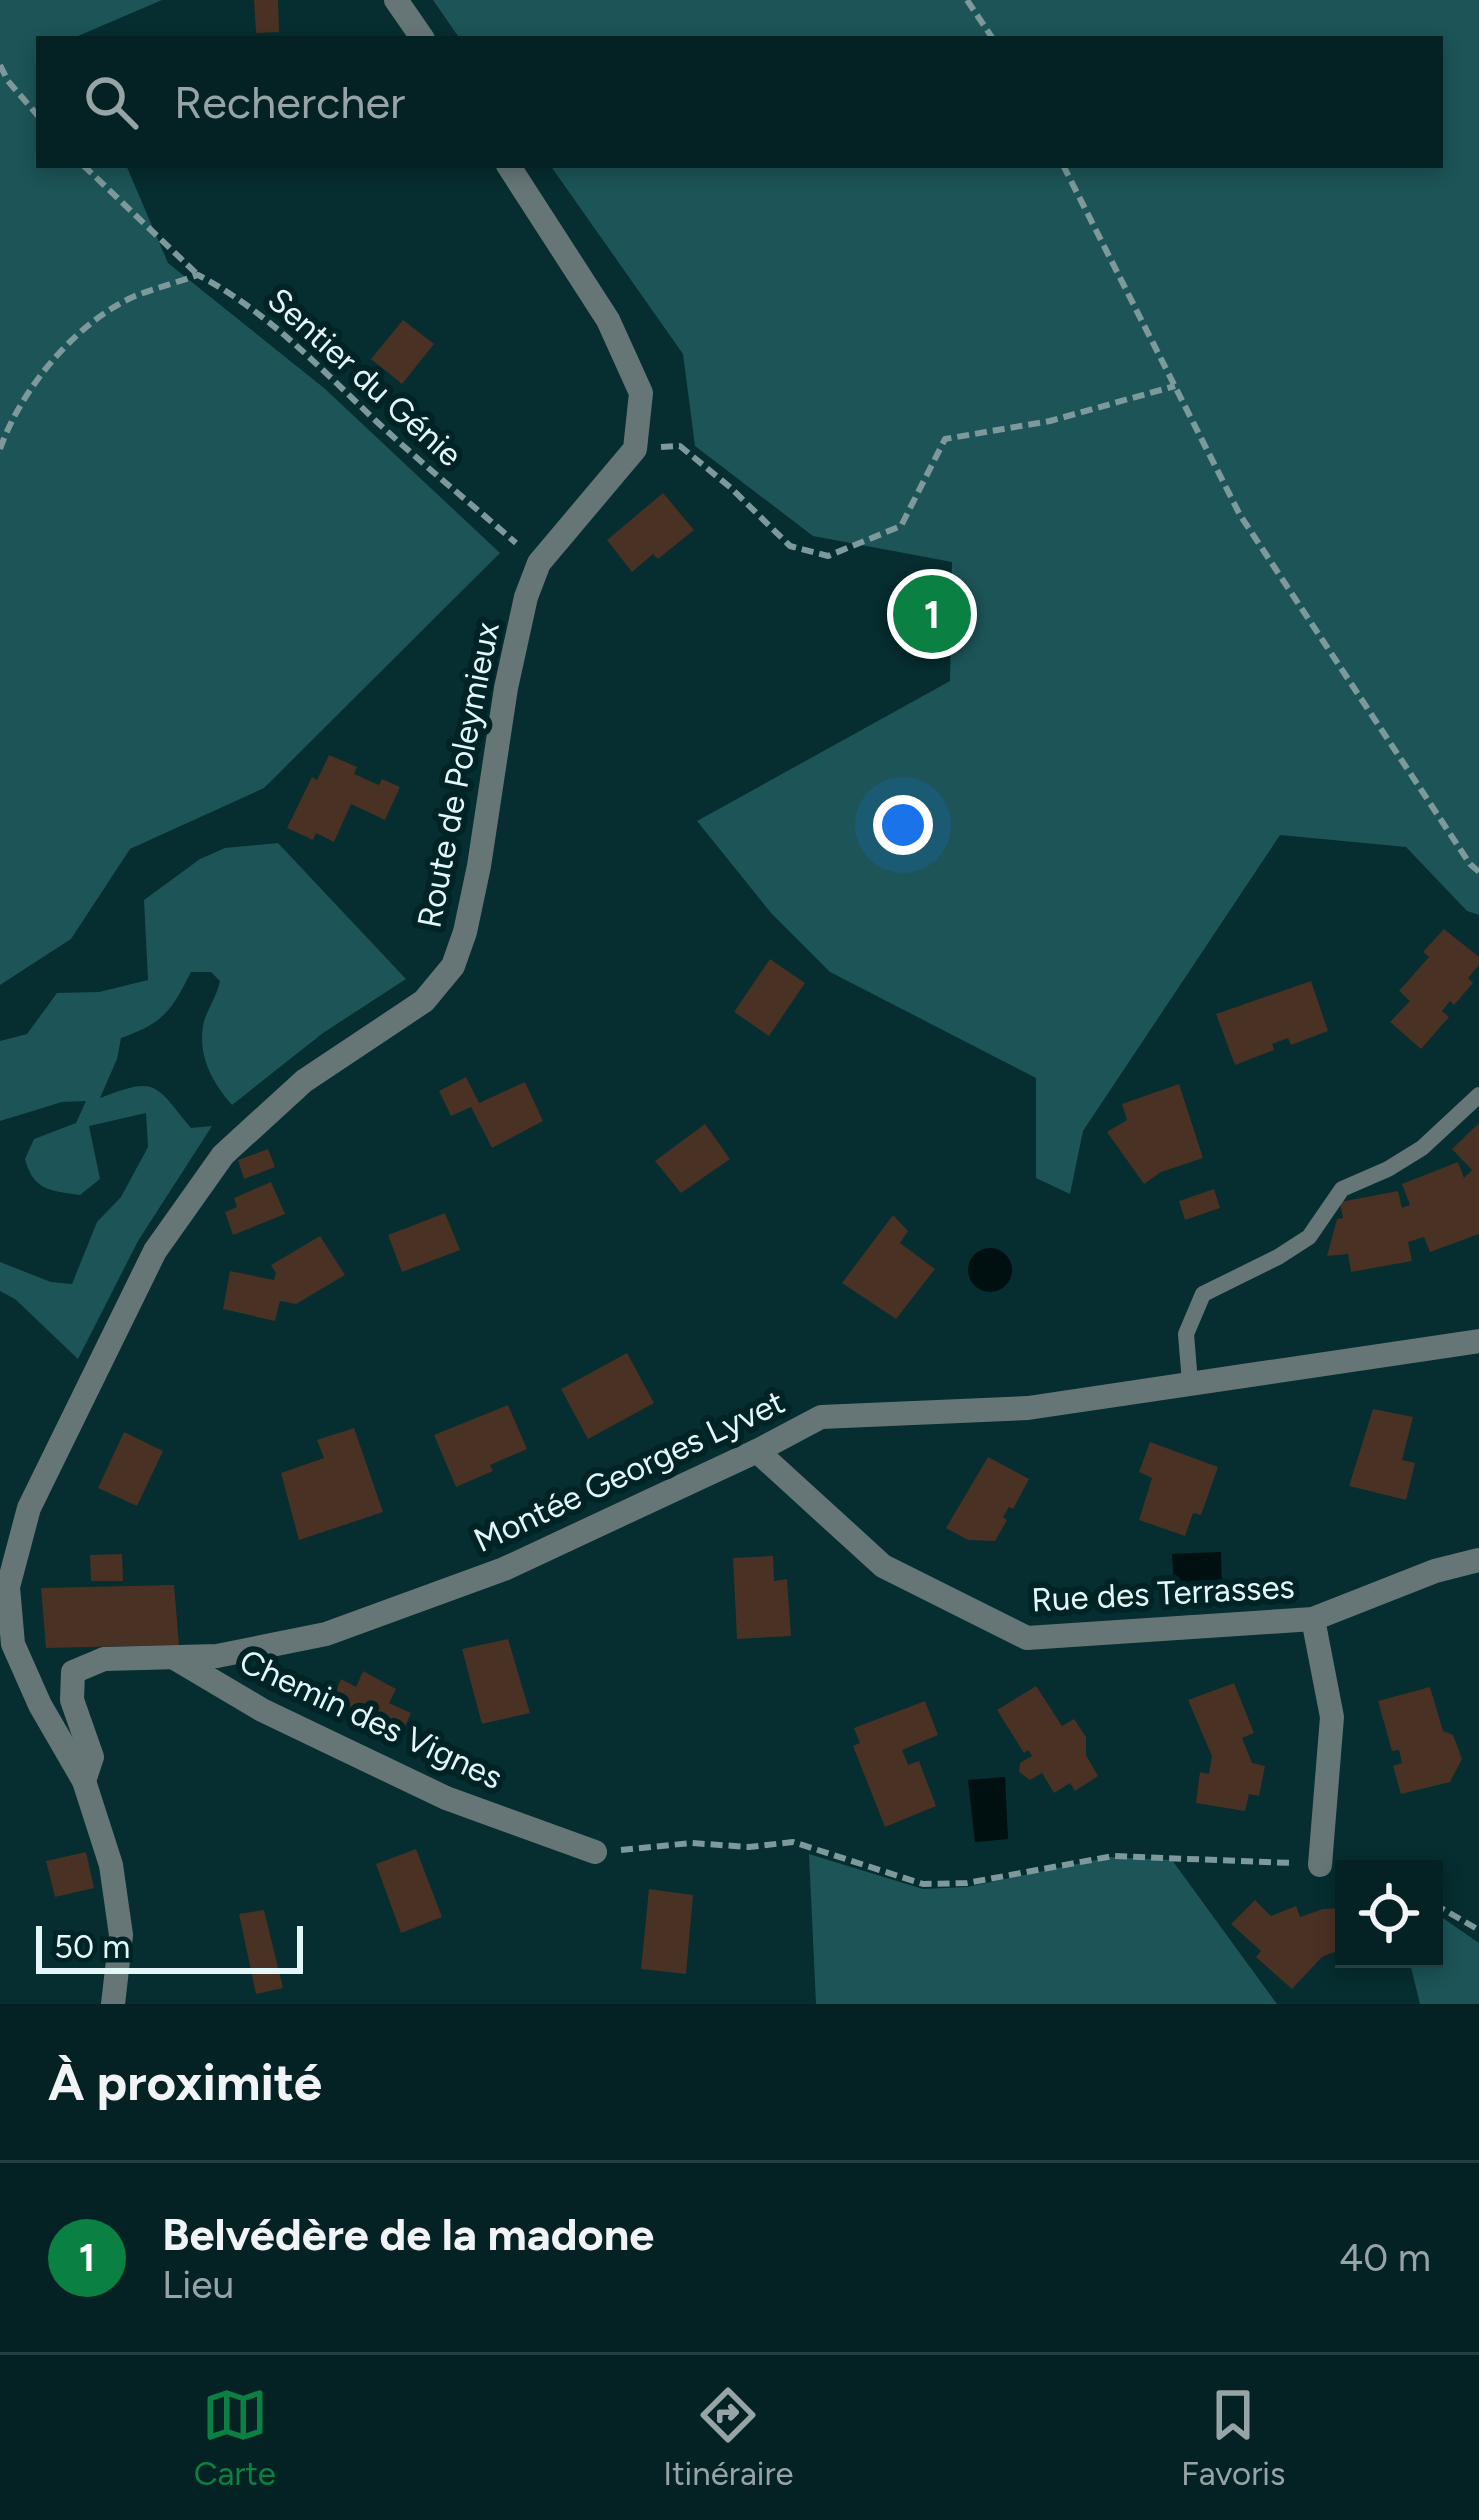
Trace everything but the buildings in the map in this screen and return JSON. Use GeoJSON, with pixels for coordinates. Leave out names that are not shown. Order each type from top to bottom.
{"type":"FeatureCollection","features":[{"type":"Feature","properties":{"kind":"street"},"geometry":{"type":"LineString","coordinates":[[396,0],[421,36]]}},
{"type":"Feature","properties":{"kind":"street"},"geometry":{"type":"LineString","coordinates":[[510,168],[608,320],[633,375],[641,393],[635,448]]}},
{"type":"Feature","properties":{"kind":"street","name":"Route de Poleymieux"},"geometry":{"type":"LineString","coordinates":[[113,2004],[121,1935],[111,1865],[84,1781],[6,1645],[8,1587],[28,1508],[155,1251],[223,1155],[304,1081],[424,1001],[454,966],[479,866],[506,688],[526,597],[539,563],[635,448]]}},
{"type":"Feature","properties":{"kind":"street","name":"Montée Georges Lyvet"},"geometry":{"type":"LineString","coordinates":[[84,1781],[92,1757],[72,1700],[73,1672],[104,1659],[217,1655],[326,1634],[504,1569],[820,1417],[1028,1408],[1479,1341]]}},
{"type":"Feature","properties":{"kind":"street","name":"Rue des Terrasses"},"geometry":{"type":"LineString","coordinates":[[757,1451],[883,1566],[1028,1638],[1313,1619],[1436,1571],[1479,1560]]}},
{"type":"Feature","properties":{"kind":"street"},"geometry":{"type":"LineString","coordinates":[[1313,1619],[1333,1717],[1320,1865]]}},
{"type":"Feature","properties":{"kind":"street","name":"Chemin des Vignes"},"geometry":{"type":"LineString","coordinates":[[176,1659],[262,1710],[446,1798],[596,1852]]}},
{"type":"Feature","properties":{"kind":"lane"},"geometry":{"type":"LineString","coordinates":[[1190,1383],[1186,1334],[1203,1294],[1309,1237],[1342,1189],[1423,1148],[1479,1095]]}},
{"type":"Feature","properties":{"kind":"path"},"geometry":{"type":"LineString","coordinates":[[968,0],[991,36]]}},
{"type":"Feature","properties":{"kind":"path"},"geometry":{"type":"LineString","coordinates":[[0,64],[36,114]]}},
{"type":"Feature","properties":{"kind":"path","name":"Sentier du Génie"},"geometry":{"type":"LineString","coordinates":[[86,168],[198,274],[272,322],[381,426],[539,563]]}},
{"type":"Feature","properties":{"kind":"path"},"geometry":{"type":"LineString","coordinates":[[1065,168],[1240,515],[1479,872]]}},
{"type":"Feature","properties":{"kind":"path"},"geometry":{"type":"LineString","coordinates":[[0,449],[37,377],[73,340],[131,298],[198,274]]}},
{"type":"Feature","properties":{"kind":"path"},"geometry":{"type":"LineString","coordinates":[[635,448],[680,446],[790,546],[828,556],[901,526],[945,439],[1049,422],[1175,386]]}},
{"type":"Feature","properties":{"kind":"path"},"geometry":{"type":"LineString","coordinates":[[596,1852],[691,1843],[748,1847],[793,1842],[923,1884],[967,1883],[1113,1856],[1320,1865]]}},
{"type":"Feature","properties":{"kind":"path"},"geometry":{"type":"LineString","coordinates":[[1443,1909],[1479,1930]]}},
{"type":"Feature","properties":{"kind":"shaded area"},"geometry":{"type":"Polygon","coordinates":[[[0,0],[162,0],[78,36],[36,36],[36,168],[127,168],[168,263],[324,388],[500,553],[264,788],[130,849],[71,939],[0,985],[0,0]]]}},
{"type":"Feature","properties":{"kind":"shaded area"},"geometry":{"type":"Polygon","coordinates":[[[433,0],[1479,0],[1479,915],[1467,911],[1406,847],[1280,835],[1083,1131],[1070,1194],[1036,1178],[1036,1078],[830,972],[771,913],[697,821],[950,681],[952,562],[813,536],[695,446],[683,354],[552,168],[1443,168],[1443,36],[458,36],[433,0]]]}},
{"type":"Feature","properties":{"kind":"shaded area"},"geometry":{"type":"Polygon","coordinates":[[[278,843],[406,979],[323,1033],[232,1105],[213,1079],[203,1049],[204,1021],[220,981],[211,972],[191,972],[164,1014],[121,1038],[100,1098],[133,1087],[153,1088],[191,1128],[212,1126],[138,1241],[78,1359],[15,1299],[0,1291],[0,1262],[51,1282],[72,1284],[97,1222],[121,1197],[148,1147],[146,1113],[89,1126],[100,1179],[80,1195],[44,1187],[25,1159],[34,1139],[76,1123],[86,1101],[62,1102],[0,1121],[0,1041],[27,1034],[57,993],[99,992],[148,980],[144,900],[200,859],[225,848],[278,843]]]}},
{"type":"Feature","properties":{"kind":"shaded area"},"geometry":{"type":"Polygon","coordinates":[[[990,1248],[1006,1254],[1012,1270],[1006,1286],[990,1292],[974,1286],[968,1270],[974,1254],[990,1248]]]}},
{"type":"Feature","properties":{"kind":"shaded area"},"geometry":{"type":"Polygon","coordinates":[[[1221,1552],[1222,1582],[1174,1584],[1172,1554],[1221,1552]]]}},
{"type":"Feature","properties":{"kind":"shaded area"},"geometry":{"type":"Polygon","coordinates":[[[1005,1777],[1008,1839],[975,1842],[968,1780],[1005,1777]]]}},
{"type":"Feature","properties":{"kind":"shaded area"},"geometry":{"type":"Polygon","coordinates":[[[809,1854],[923,1889],[967,1887],[1110,1857],[1172,1860],[1277,2004],[816,2004],[809,1854]]]}},
{"type":"Feature","properties":{"kind":"shaded area"},"geometry":{"type":"Polygon","coordinates":[[[1443,1918],[1479,1943],[1479,2004],[1420,2004],[1411,1968],[1443,1968],[1443,1918]]]}},
{"type":"Feature","properties":{"kind":"place","name":"Belvédère de la madone"},"geometry":{"type":"Point","coordinates":[932,614]}}]}
